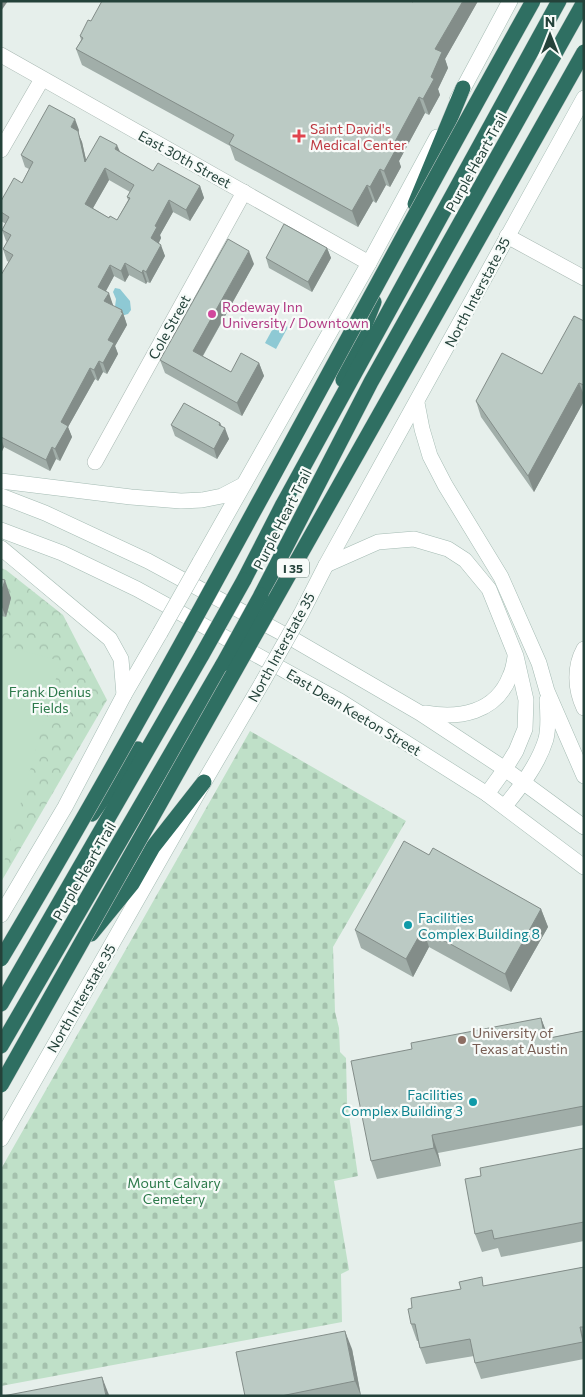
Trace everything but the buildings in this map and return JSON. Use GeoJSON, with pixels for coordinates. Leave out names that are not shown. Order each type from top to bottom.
{"type":"FeatureCollection","features":[{"type":"Feature","properties":{"kind":"highway","name":"Purple Heart Trail"},"geometry":{"type":"LineString","coordinates":[[1,959],[221,571],[533,1]]}},
{"type":"Feature","properties":{"kind":"highway","name":"Purple Heart Trail"},"geometry":{"type":"LineString","coordinates":[[1,1004],[244,580],[283,504],[559,1]]}},
{"type":"Feature","properties":{"kind":"highway","name":"Purple Heart Trail"},"geometry":{"type":"LineString","coordinates":[[4,1041],[223,664],[261,595],[371,382],[584,2]]}},
{"type":"Feature","properties":{"kind":"highway","name":"I 35"},"geometry":{"type":"LineString","coordinates":[[1,1084],[584,52]]}},
{"type":"Feature","properties":{"kind":"highway"},"geometry":{"type":"LineString","coordinates":[[322,434],[355,348],[463,88]]}},
{"type":"Feature","properties":{"kind":"highway"},"geometry":{"type":"LineString","coordinates":[[1,946],[182,687]]}},
{"type":"Feature","properties":{"kind":"highway"},"geometry":{"type":"LineString","coordinates":[[4,1041],[132,884],[153,847],[204,782]]}},
{"type":"Feature","properties":{"kind":"main road"},"geometry":{"type":"LineString","coordinates":[[1,915],[65,807],[124,695],[369,263],[510,1]]}},
{"type":"Feature","properties":{"kind":"main road","name":"East 30th Street"},"geometry":{"type":"LineString","coordinates":[[1,56],[369,263]]}},
{"type":"Feature","properties":{"kind":"main road"},"geometry":{"type":"LineString","coordinates":[[1,150],[42,79]]}},
{"type":"Feature","properties":{"kind":"main road","name":"North Interstate 35"},"geometry":{"type":"LineString","coordinates":[[1,1139],[301,614],[326,565],[584,99]]}},
{"type":"Feature","properties":{"kind":"main road","name":"Cole Street"},"geometry":{"type":"LineString","coordinates":[[94,462],[244,192]]}},
{"type":"Feature","properties":{"kind":"main road"},"geometry":{"type":"LineString","coordinates":[[507,236],[584,278]]}},
{"type":"Feature","properties":{"kind":"main road"},"geometry":{"type":"LineString","coordinates":[[417,403],[422,430],[430,456],[445,485],[501,578],[584,776]]}},
{"type":"Feature","properties":{"kind":"main road"},"geometry":{"type":"LineString","coordinates":[[1,481],[131,498],[181,501],[202,500],[222,496],[243,485]]}},
{"type":"Feature","properties":{"kind":"main road"},"geometry":{"type":"LineString","coordinates":[[1,496],[45,513],[148,561],[291,638],[420,713],[524,782],[584,827]]}},
{"type":"Feature","properties":{"kind":"main road","name":"East Dean Keeton Street"},"geometry":{"type":"LineString","coordinates":[[1,530],[62,553],[136,590],[340,701],[488,794],[584,868]]}},
{"type":"Feature","properties":{"kind":"main road"},"geometry":{"type":"LineString","coordinates":[[326,565],[378,542],[414,539],[448,549],[465,560],[489,589],[516,656],[526,700],[525,729],[515,754],[488,794]]}},
{"type":"Feature","properties":{"kind":"main road"},"geometry":{"type":"LineString","coordinates":[[1,548],[110,639],[121,659],[124,695]]}},
{"type":"Feature","properties":{"kind":"main road"},"geometry":{"type":"LineString","coordinates":[[582,704],[576,679],[584,649]]}},
{"type":"Feature","properties":{"kind":"main road"},"geometry":{"type":"LineString","coordinates":[[420,713],[459,716],[475,711],[493,701],[505,688],[516,656]]}},
{"type":"Feature","properties":{"kind":"main road"},"geometry":{"type":"LineString","coordinates":[[505,806],[535,765],[546,740],[548,726],[547,691]]}},
{"type":"Feature","properties":{"kind":"green space","name":"Frank Denius Fields"},"geometry":{"type":"Polygon","coordinates":[[[1,568],[63,615],[107,700],[1,882],[1,568]]]}},
{"type":"Feature","properties":{"kind":"green space"},"geometry":{"type":"Polygon","coordinates":[[[1,645],[61,661],[1,873],[1,645]]]}},
{"type":"Feature","properties":{"kind":"green space","name":"Mount Calvary Cemetery"},"geometry":{"type":"Polygon","coordinates":[[[250,731],[406,821],[333,947],[335,1012],[339,1028],[340,1052],[346,1058],[347,1102],[358,1176],[334,1181],[349,1270],[341,1274],[342,1322],[1,1386],[1,1169],[250,731]]]}},
{"type":"Feature","properties":{"kind":"water"},"geometry":{"type":"Polygon","coordinates":[[[115,288],[120,289],[130,301],[131,310],[128,314],[121,316],[115,307],[116,299],[113,292],[115,288]]]}},
{"type":"Feature","properties":{"kind":"water"},"geometry":{"type":"Polygon","coordinates":[[[277,321],[288,327],[276,349],[265,343],[277,321]]]}},
{"type":"Feature","properties":{"kind":"place","name":"Saint David's Medical Center"},"geometry":{"type":"Point","coordinates":[299,136]}},
{"type":"Feature","properties":{"kind":"place","name":"Rodeway Inn University / Downtown"},"geometry":{"type":"Point","coordinates":[212,314]}},
{"type":"Feature","properties":{"kind":"place","name":"Facilities Complex Building 8"},"geometry":{"type":"Point","coordinates":[408,925]}},
{"type":"Feature","properties":{"kind":"place","name":"University of Texas at Austin"},"geometry":{"type":"Point","coordinates":[462,1040]}},
{"type":"Feature","properties":{"kind":"place","name":"Facilities Complex Building 3"},"geometry":{"type":"Point","coordinates":[473,1102]}}]}
